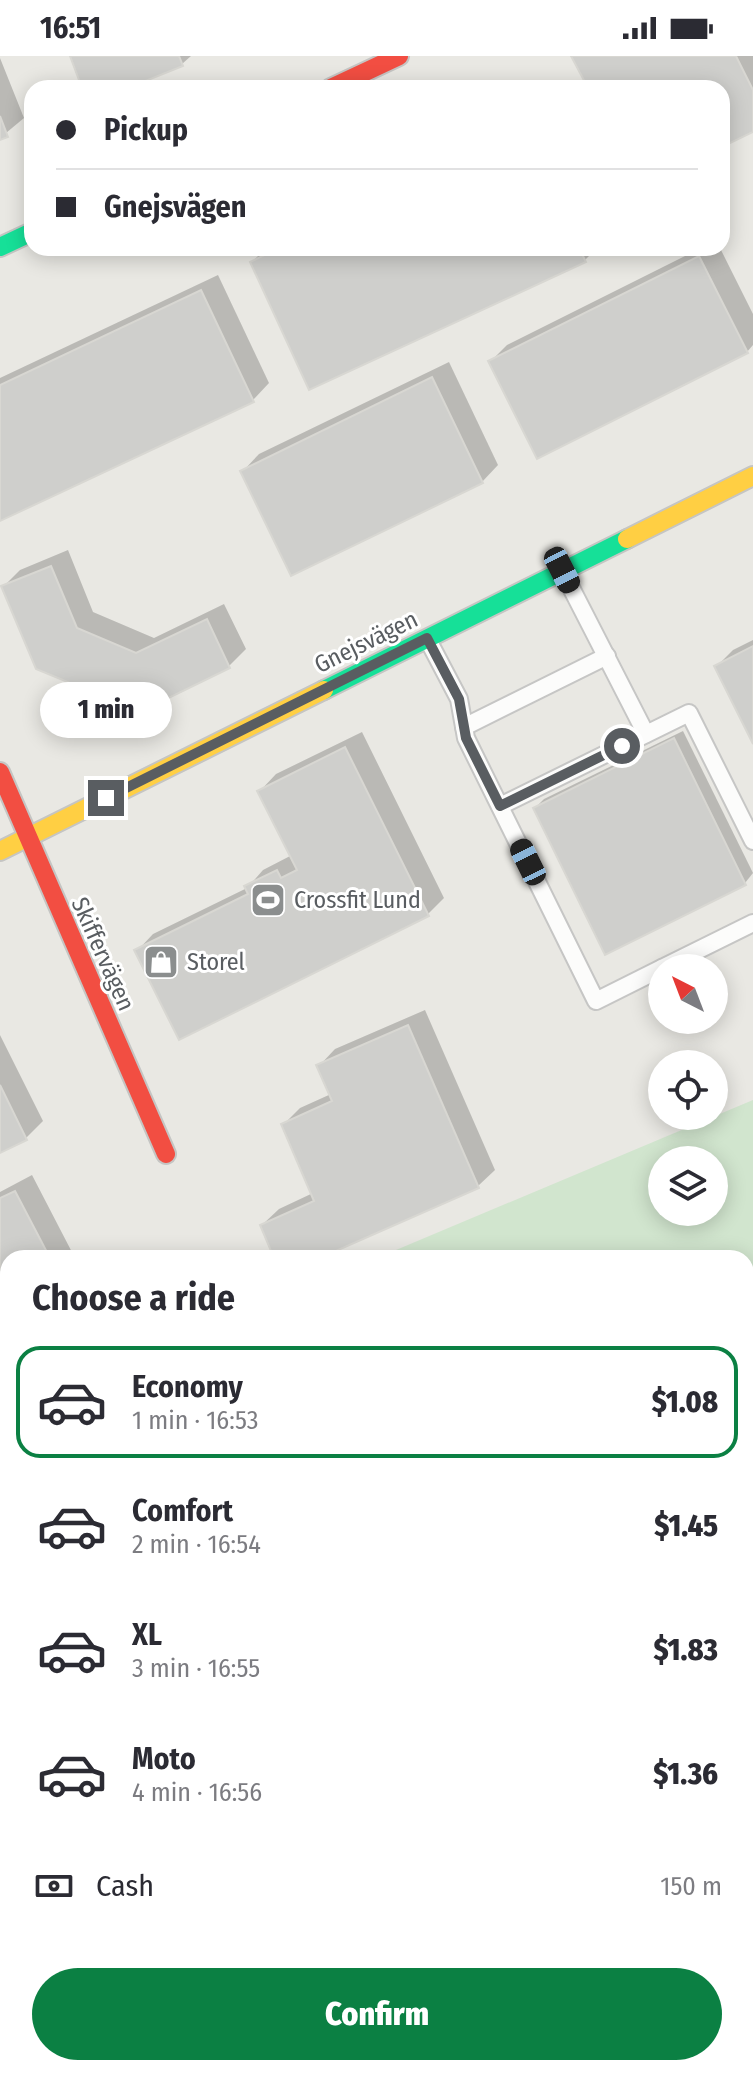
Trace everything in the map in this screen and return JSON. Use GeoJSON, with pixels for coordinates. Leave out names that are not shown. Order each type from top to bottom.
{"type":"FeatureCollection","features":[{"type":"Feature","properties":{"kind":"street"},"geometry":{"type":"LineString","coordinates":[[348,80],[399,56]]}},
{"type":"Feature","properties":{"kind":"street"},"geometry":{"type":"LineString","coordinates":[[0,247],[24,236]]}},
{"type":"Feature","properties":{"kind":"street","name":"Gnejsvägen"},"geometry":{"type":"LineString","coordinates":[[0,851],[753,476]]}},
{"type":"Feature","properties":{"kind":"street","name":"Skiffervägen"},"geometry":{"type":"LineString","coordinates":[[0,772],[26,838],[166,1154]]}},
{"type":"Feature","properties":{"kind":"lane"},"geometry":{"type":"LineString","coordinates":[[562,570],[646,734]]}},
{"type":"Feature","properties":{"kind":"lane"},"geometry":{"type":"LineString","coordinates":[[427,638],[459,699],[464,727],[500,806],[596,1001],[648,975]]}},
{"type":"Feature","properties":{"kind":"lane"},"geometry":{"type":"LineString","coordinates":[[464,727],[607,656]]}},
{"type":"Feature","properties":{"kind":"lane"},"geometry":{"type":"LineString","coordinates":[[500,806],[689,713],[753,841]]}},
{"type":"Feature","properties":{"kind":"lane"},"geometry":{"type":"LineString","coordinates":[[690,954],[753,923]]}},
{"type":"Feature","properties":{"kind":"green space"},"geometry":{"type":"Polygon","coordinates":[[[753,1100],[753,1250],[396,1250],[682,1130],[728,1130],[728,1111],[753,1100]]]}},
{"type":"Feature","properties":{"kind":"building"},"geometry":{"type":"Polygon","coordinates":[[[70,56],[179,56],[183,66],[148,80],[79,80],[70,56]]]}},
{"type":"Feature","properties":{"kind":"building"},"geometry":{"type":"Polygon","coordinates":[[[571,56],[736,56],[753,90],[753,132],[730,143],[730,80],[584,80],[571,56]]]}},
{"type":"Feature","properties":{"kind":"building"},"geometry":{"type":"Polygon","coordinates":[[[0,116],[8,137],[0,140],[0,116]]]}},
{"type":"Feature","properties":{"kind":"building"},"geometry":{"type":"Polygon","coordinates":[[[262,256],[583,256],[586,262],[309,390],[250,262],[262,256]]]}},
{"type":"Feature","properties":{"kind":"building"},"geometry":{"type":"Polygon","coordinates":[[[699,256],[748,353],[537,459],[488,361],[699,256]]]}},
{"type":"Feature","properties":{"kind":"building"},"geometry":{"type":"Polygon","coordinates":[[[201,290],[254,402],[0,521],[0,385],[201,290]]]}},
{"type":"Feature","properties":{"kind":"building"},"geometry":{"type":"Polygon","coordinates":[[[432,377],[483,483],[291,576],[240,471],[432,377]]]}},
{"type":"Feature","properties":{"kind":"building"},"geometry":{"type":"Polygon","coordinates":[[[51,566],[77,628],[136,653],[207,619],[230,668],[140,712],[36,669],[1,586],[51,566]]]}},
{"type":"Feature","properties":{"kind":"building"},"geometry":{"type":"Polygon","coordinates":[[[753,646],[753,744],[714,666],[753,646]]]}},
{"type":"Feature","properties":{"kind":"building"},"geometry":{"type":"Polygon","coordinates":[[[674,738],[746,885],[605,955],[533,808],[674,738]]]}},
{"type":"Feature","properties":{"kind":"building"},"geometry":{"type":"Polygon","coordinates":[[[345,747],[429,916],[179,1040],[134,950],[248,894],[244,886],[277,870],[281,878],[297,870],[257,791],[345,747]]]}},
{"type":"Feature","properties":{"kind":"building"},"geometry":{"type":"Polygon","coordinates":[[[408,1025],[479,1188],[338,1250],[271,1250],[260,1225],[314,1201],[281,1124],[332,1101],[316,1065],[408,1025]]]}},
{"type":"Feature","properties":{"kind":"building"},"geometry":{"type":"Polygon","coordinates":[[[0,1085],[27,1140],[0,1153],[0,1085]]]}},
{"type":"Feature","properties":{"kind":"building"},"geometry":{"type":"Polygon","coordinates":[[[15,1191],[46,1250],[0,1250],[0,1198],[15,1191]]]}},
{"type":"Feature","properties":{"kind":"traffic: fast"},"geometry":{"type":"LineString","coordinates":[[0,247],[24,236]]}},
{"type":"Feature","properties":{"kind":"traffic: fast"},"geometry":{"type":"LineString","coordinates":[[324,690],[627,539]]}},
{"type":"Feature","properties":{"kind":"traffic: slow"},"geometry":{"type":"LineString","coordinates":[[627,539],[753,476]]}},
{"type":"Feature","properties":{"kind":"traffic: slow"},"geometry":{"type":"LineString","coordinates":[[0,851],[324,690]]}},
{"type":"Feature","properties":{"kind":"traffic: jam"},"geometry":{"type":"LineString","coordinates":[[348,80],[399,56]]}},
{"type":"Feature","properties":{"kind":"traffic: jam"},"geometry":{"type":"LineString","coordinates":[[0,772],[166,1154]]}},
{"type":"Feature","properties":{"kind":"place","name":"Crossfit Lund"},"geometry":{"type":"Point","coordinates":[268,900]}},
{"type":"Feature","properties":{"kind":"place","name":"Storel"},"geometry":{"type":"Point","coordinates":[161,962]}},
{"type":"Feature","properties":{"kind":"route"},"geometry":{"type":"LineString","coordinates":[[106,798],[427,638],[459,699],[466,738],[500,806],[622,746]]}}]}
